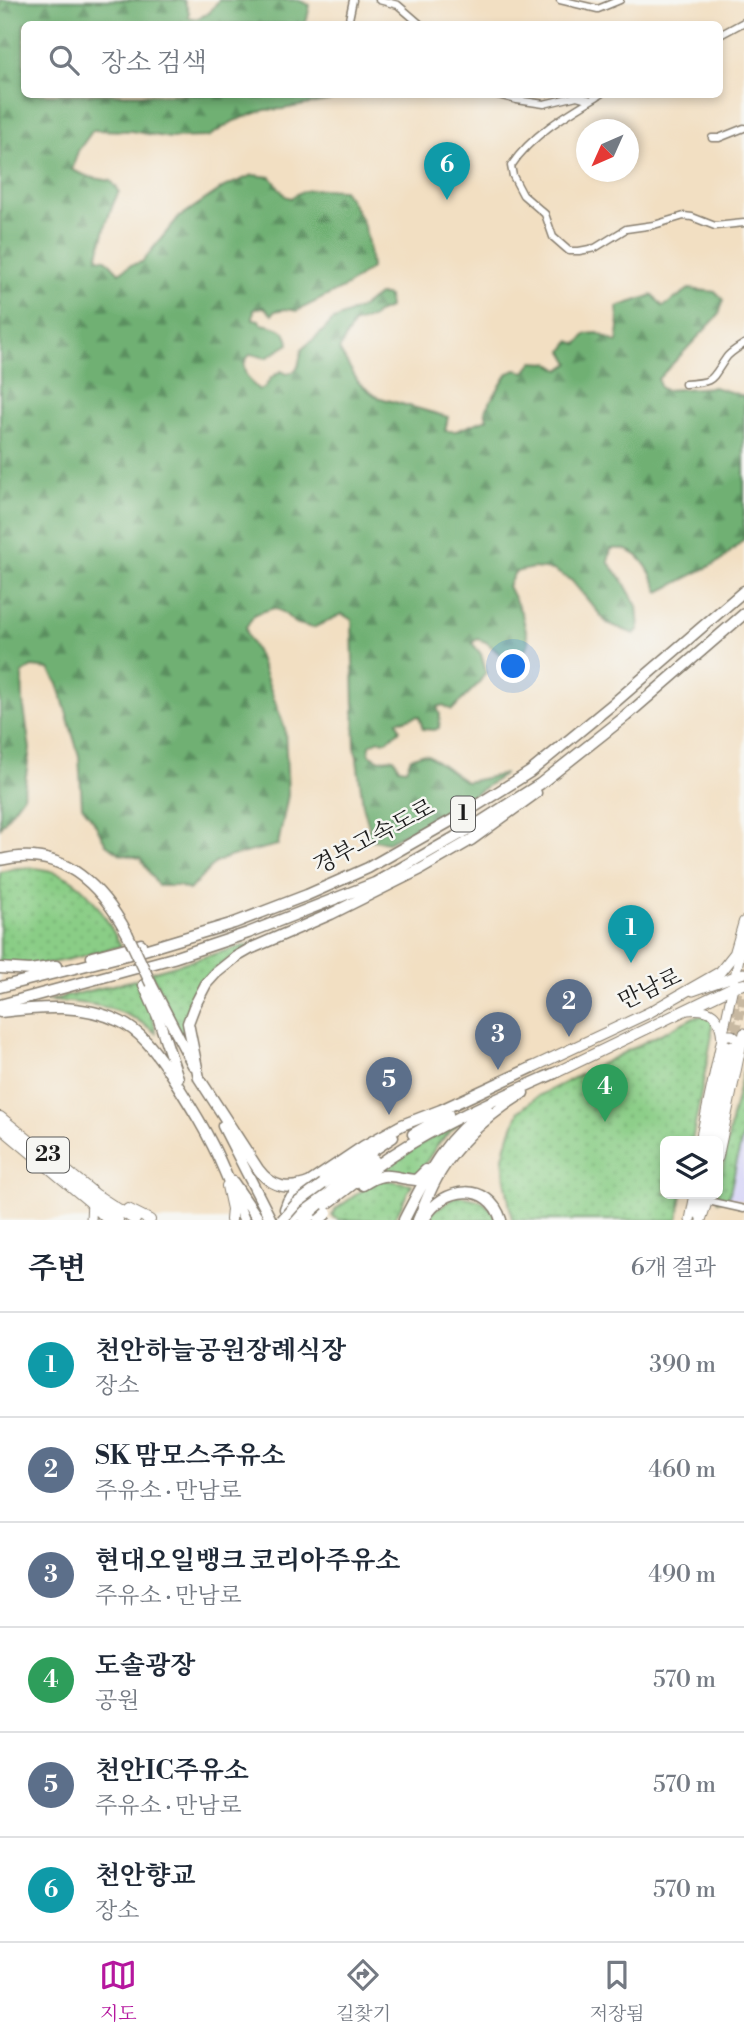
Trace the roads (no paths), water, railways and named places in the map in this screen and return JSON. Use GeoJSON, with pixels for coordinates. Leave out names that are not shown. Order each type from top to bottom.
{"type":"FeatureCollection","features":[{"type":"Feature","properties":{"kind":"highway","name":"경부고속도로"},"geometry":{"type":"LineString","coordinates":[[0,987],[134,953],[234,923],[368,868],[530,772],[744,591]]}},
{"type":"Feature","properties":{"kind":"highway","name":"경부고속도로"},"geometry":{"type":"LineString","coordinates":[[0,1004],[173,958],[248,933],[375,883],[471,828],[540,784],[626,716],[744,614]]}},
{"type":"Feature","properties":{"kind":"highway"},"geometry":{"type":"LineString","coordinates":[[311,1182],[288,1187],[274,1185],[268,1181],[199,1078],[188,1023],[206,984],[225,965],[250,949],[372,894],[471,840],[523,804],[626,716]]}},
{"type":"Feature","properties":{"kind":"highway"},"geometry":{"type":"LineString","coordinates":[[0,860],[18,856],[64,864],[102,894],[117,914],[147,984],[199,1078],[271,1220]]}},
{"type":"Feature","properties":{"kind":"highway"},"geometry":{"type":"LineString","coordinates":[[0,867],[22,863],[40,864],[75,877],[99,900],[124,935]]}},
{"type":"Feature","properties":{"kind":"highway"},"geometry":{"type":"LineString","coordinates":[[0,968],[41,969],[234,923]]}},
{"type":"Feature","properties":{"kind":"highway"},"geometry":{"type":"LineString","coordinates":[[147,984],[183,1092]]}},
{"type":"Feature","properties":{"kind":"highway"},"geometry":{"type":"LineString","coordinates":[[0,1012],[46,1007],[77,1008],[92,1011],[131,1027],[146,1041],[183,1092],[224,1168],[259,1220]]}},
{"type":"Feature","properties":{"kind":"highway"},"geometry":{"type":"LineString","coordinates":[[444,1149],[418,1179],[389,1174],[373,1178],[326,1217],[300,1219],[285,1211],[286,1204],[311,1182],[382,1136],[533,1067]]}},
{"type":"Feature","properties":{"kind":"highway","name":"만남로"},"geometry":{"type":"LineString","coordinates":[[300,1219],[342,1181],[397,1144],[533,1067]]}},
{"type":"Feature","properties":{"kind":"highway"},"geometry":{"type":"LineString","coordinates":[[404,1220],[433,1165],[454,1135],[484,1111],[555,1073]]}},
{"type":"Feature","properties":{"kind":"highway"},"geometry":{"type":"LineString","coordinates":[[418,1220],[442,1168],[464,1139],[501,1108],[555,1073]]}},
{"type":"Feature","properties":{"kind":"highway","name":"만남로"},"geometry":{"type":"LineString","coordinates":[[300,1219],[446,1123],[555,1073]]}},
{"type":"Feature","properties":{"kind":"highway"},"geometry":{"type":"LineString","coordinates":[[282,1220],[297,1203],[323,1184],[400,1133],[441,1110]]}},
{"type":"Feature","properties":{"kind":"highway"},"geometry":{"type":"LineString","coordinates":[[224,1168],[243,1220]]}},
{"type":"Feature","properties":{"kind":"highway"},"geometry":{"type":"LineString","coordinates":[[424,1220],[429,1210],[441,1199],[467,1191],[488,1201],[501,1220]]}},
{"type":"Feature","properties":{"kind":"highway"},"geometry":{"type":"LineString","coordinates":[[93,1199],[110,1220]]}},
{"type":"Feature","properties":{"kind":"main road"},"geometry":{"type":"LineString","coordinates":[[683,995],[720,972],[729,962],[735,953],[744,922]]}},
{"type":"Feature","properties":{"kind":"main road"},"geometry":{"type":"LineString","coordinates":[[721,1136],[744,930]]}},
{"type":"Feature","properties":{"kind":"main road","name":"만남로"},"geometry":{"type":"LineString","coordinates":[[533,1067],[683,995],[739,980]]}},
{"type":"Feature","properties":{"kind":"main road","name":"만남로"},"geometry":{"type":"LineString","coordinates":[[555,1073],[683,1011],[739,980]]}},
{"type":"Feature","properties":{"kind":"main road"},"geometry":{"type":"LineString","coordinates":[[683,1011],[701,1009],[712,1013],[731,1045],[714,1136]]}},
{"type":"Feature","properties":{"kind":"main road"},"geometry":{"type":"LineString","coordinates":[[702,1136],[731,1045],[744,1033]]}},
{"type":"Feature","properties":{"kind":"main road"},"geometry":{"type":"LineString","coordinates":[[708,1136],[731,1045]]}},
{"type":"Feature","properties":{"kind":"main road","name":"23"},"geometry":{"type":"LineString","coordinates":[[0,1118],[75,1177],[93,1199]]}},
{"type":"Feature","properties":{"kind":"main road","name":"23"},"geometry":{"type":"LineString","coordinates":[[0,1126],[93,1199],[135,1220]]}},
{"type":"Feature","properties":{"kind":"main road"},"geometry":{"type":"LineString","coordinates":[[224,1168],[232,1209],[231,1220]]}},
{"type":"Feature","properties":{"kind":"main road"},"geometry":{"type":"LineString","coordinates":[[75,1177],[150,1220]]}},
{"type":"Feature","properties":{"kind":"main road"},"geometry":{"type":"LineString","coordinates":[[91,1220],[93,1199]]}},
{"type":"Feature","properties":{"kind":"main road"},"geometry":{"type":"LineString","coordinates":[[688,1220],[691,1199]]}},
{"type":"Feature","properties":{"kind":"main road"},"geometry":{"type":"LineString","coordinates":[[700,1220],[706,1199]]}},
{"type":"Feature","properties":{"kind":"street"},"geometry":{"type":"LineString","coordinates":[[349,21],[353,0]]}},
{"type":"Feature","properties":{"kind":"street"},"geometry":{"type":"LineString","coordinates":[[379,0],[398,5],[417,21]]}},
{"type":"Feature","properties":{"kind":"street"},"geometry":{"type":"LineString","coordinates":[[560,0],[598,9],[620,0]]}},
{"type":"Feature","properties":{"kind":"street"},"geometry":{"type":"LineString","coordinates":[[723,33],[744,22]]}},
{"type":"Feature","properties":{"kind":"street"},"geometry":{"type":"LineString","coordinates":[[509,98],[544,104],[569,98]]}},
{"type":"Feature","properties":{"kind":"street"},"geometry":{"type":"LineString","coordinates":[[584,98],[591,100]]}},
{"type":"Feature","properties":{"kind":"street"},"geometry":{"type":"LineString","coordinates":[[594,98],[547,129],[511,166],[523,195],[545,214],[552,237],[565,249],[575,252],[596,248],[626,229],[654,225],[684,216],[715,226],[744,223]]}},
{"type":"Feature","properties":{"kind":"street"},"geometry":{"type":"LineString","coordinates":[[712,138],[744,128]]}},
{"type":"Feature","properties":{"kind":"street"},"geometry":{"type":"LineString","coordinates":[[685,384],[702,383],[711,379],[719,371],[726,357],[744,344]]}},
{"type":"Feature","properties":{"kind":"street"},"geometry":{"type":"LineString","coordinates":[[716,1199],[744,1209]]}},
{"type":"Feature","properties":{"kind":"tunnel"},"geometry":{"type":"LineString","coordinates":[[728,1041],[744,961]]}},
{"type":"Feature","properties":{"kind":"tunnel"},"geometry":{"type":"LineString","coordinates":[[734,1045],[744,995]]}},
{"type":"Feature","properties":{"kind":"place","name":"천안향교"},"geometry":{"type":"Point","coordinates":[447,200]}},
{"type":"Feature","properties":{"kind":"place","name":"천안하늘공원장례식장"},"geometry":{"type":"Point","coordinates":[631,963]}},
{"type":"Feature","properties":{"kind":"place","name":"SK 맘모스주유소"},"geometry":{"type":"Point","coordinates":[569,1037]}},
{"type":"Feature","properties":{"kind":"place","name":"현대오일뱅크 코리아주유소"},"geometry":{"type":"Point","coordinates":[498,1070]}},
{"type":"Feature","properties":{"kind":"place","name":"천안IC주유소"},"geometry":{"type":"Point","coordinates":[389,1115]}},
{"type":"Feature","properties":{"kind":"place","name":"도솔광장"},"geometry":{"type":"Point","coordinates":[605,1122]}}]}
